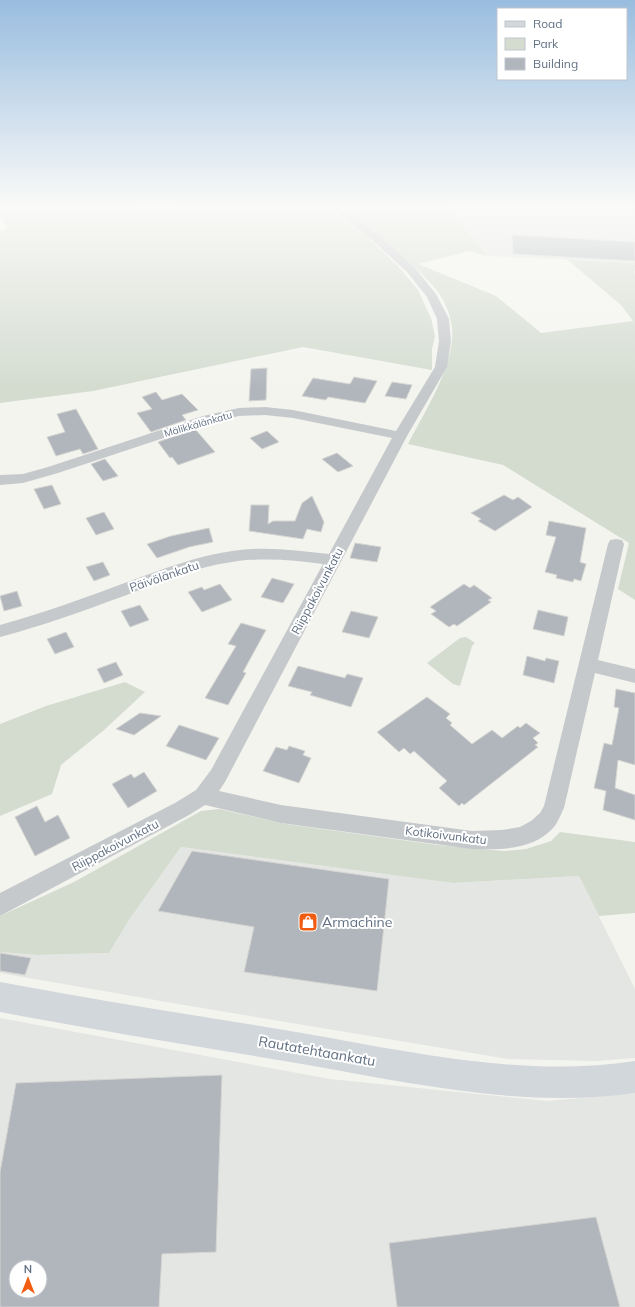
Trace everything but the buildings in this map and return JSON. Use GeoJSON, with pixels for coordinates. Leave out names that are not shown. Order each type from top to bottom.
{"type":"FeatureCollection","features":[{"type":"Feature","properties":{"kind":"street","name":"Riippakoivunkatu"},"geometry":{"type":"LineString","coordinates":[[0,905],[182,809],[203,796],[218,776],[400,436],[441,367],[445,341],[443,319],[432,296],[406,266]]}},
{"type":"Feature","properties":{"kind":"street","name":"Mälikkälänkatu"},"geometry":{"type":"LineString","coordinates":[[0,480],[23,478],[53,470],[208,419],[239,412],[265,411],[293,414],[400,436]]}},
{"type":"Feature","properties":{"kind":"street","name":"Kotikoivunkatu"},"geometry":{"type":"LineString","coordinates":[[203,796],[281,814],[472,840],[495,841],[513,838],[528,834],[538,828],[546,821],[554,808],[616,544]]}},
{"type":"Feature","properties":{"kind":"street","name":"Päivölänkatu"},"geometry":{"type":"LineString","coordinates":[[0,631],[53,616],[183,568],[213,559],[243,555],[275,554],[334,560]]}},
{"type":"Feature","properties":{"kind":"street"},"geometry":{"type":"LineString","coordinates":[[587,664],[635,676]]}},
{"type":"Feature","properties":{"kind":"street","name":"Rautatehtaankatu"},"geometry":{"type":"LineString","coordinates":[[0,997],[450,1074],[535,1082],[608,1081],[635,1077]]}},
{"type":"Feature","properties":{"kind":"shaded area"},"geometry":{"type":"Polygon","coordinates":[[[181,847],[453,883],[579,876],[635,989],[635,1058],[596,1061],[508,1059],[0,973],[0,952],[37,955],[109,953],[129,920],[181,847]]]}},
{"type":"Feature","properties":{"kind":"shaded area"},"geometry":{"type":"Polygon","coordinates":[[[0,1018],[330,1079],[548,1101],[635,1093],[635,1307],[0,1307],[0,1018]]]}},
{"type":"Feature","properties":{"kind":"green space"},"geometry":{"type":"Polygon","coordinates":[[[0,266],[398,266],[418,290],[431,318],[435,336],[432,349],[432,370],[303,347],[93,391],[0,403],[0,266]]]}},
{"type":"Feature","properties":{"kind":"green space"},"geometry":{"type":"Polygon","coordinates":[[[413,266],[423,266],[496,296],[541,333],[633,321],[621,305],[575,266],[635,266],[635,600],[618,589],[629,543],[503,465],[408,444],[441,381],[450,354],[452,341],[450,315],[445,303],[428,280],[413,266]]]}},
{"type":"Feature","properties":{"kind":"green space"},"geometry":{"type":"Polygon","coordinates":[[[466,637],[475,643],[472,646],[460,686],[453,684],[427,663],[460,638],[466,637]]]}},
{"type":"Feature","properties":{"kind":"green space"},"geometry":{"type":"Polygon","coordinates":[[[125,682],[145,692],[104,730],[61,765],[52,794],[0,816],[0,724],[46,706],[125,682]]]}},
{"type":"Feature","properties":{"kind":"green space"},"geometry":{"type":"Polygon","coordinates":[[[219,809],[286,824],[438,845],[504,851],[526,849],[551,841],[560,832],[635,842],[635,913],[599,916],[579,876],[453,883],[181,847],[129,920],[109,953],[37,955],[0,952],[0,916],[74,882],[201,811],[219,809]]]}},
{"type":"Feature","properties":{"kind":"place","name":"Armachine"},"geometry":{"type":"Point","coordinates":[308,922]}}]}
